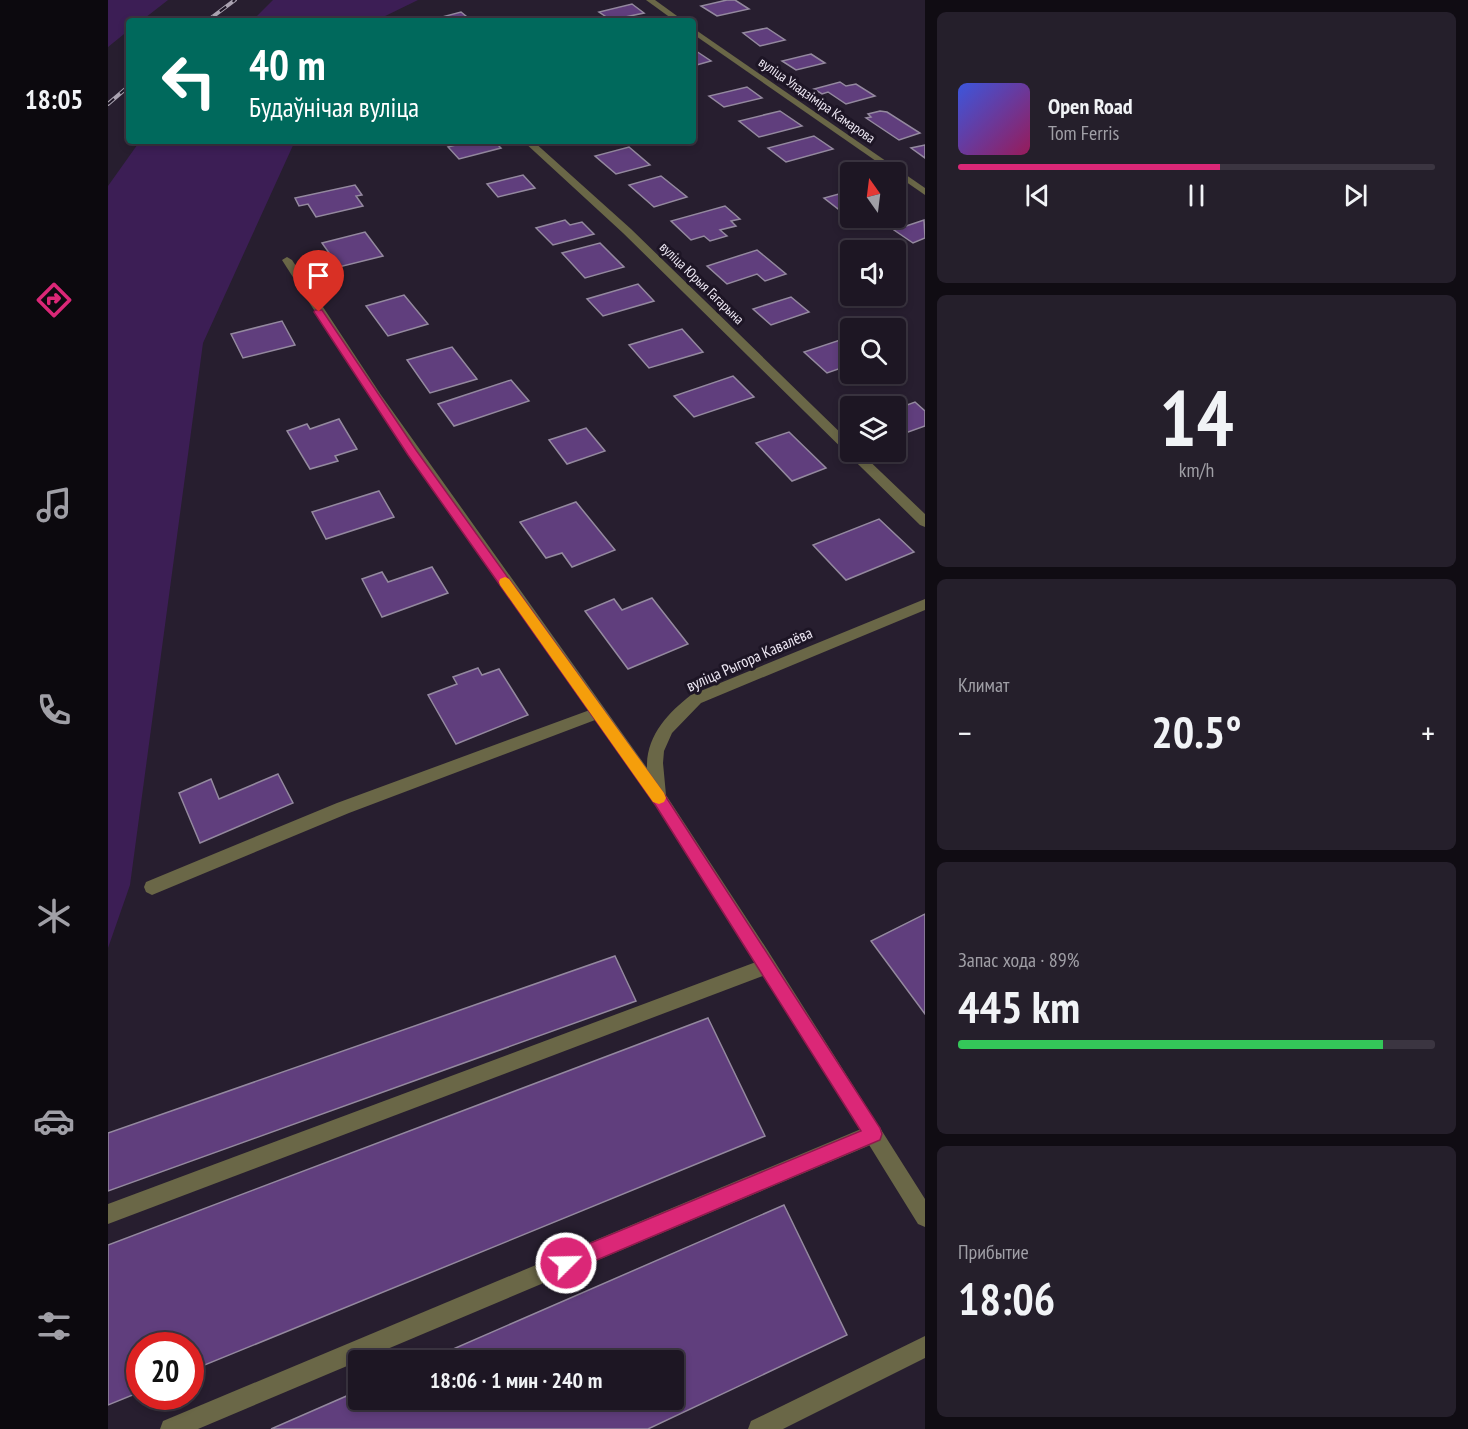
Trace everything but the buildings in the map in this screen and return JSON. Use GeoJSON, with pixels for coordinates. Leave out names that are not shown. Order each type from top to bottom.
{"type":"FeatureCollection","features":[{"type":"Feature","properties":{"kind":"street"},"geometry":{"type":"LineString","coordinates":[[650,0],[676,18]]}},
{"type":"Feature","properties":{"kind":"street","name":"вуліца Уладзіміра Камарова"},"geometry":{"type":"LineString","coordinates":[[696,32],[925,192]]}},
{"type":"Feature","properties":{"kind":"street","name":"вуліца Юрыя Гагарына"},"geometry":{"type":"LineString","coordinates":[[531,144],[627,231],[840,439]]}},
{"type":"Feature","properties":{"kind":"street"},"geometry":{"type":"LineString","coordinates":[[287,260],[340,347],[412,452],[661,801],[925,1217]]}},
{"type":"Feature","properties":{"kind":"street","name":"вуліца Юрыя Гагарына"},"geometry":{"type":"LineString","coordinates":[[863,462],[925,522]]}},
{"type":"Feature","properties":{"kind":"street","name":"вуліца Рыгора Кавалёва"},"geometry":{"type":"LineString","coordinates":[[661,801],[654,776],[654,759],[659,741],[668,724],[696,699],[925,604]]}},
{"type":"Feature","properties":{"kind":"street"},"geometry":{"type":"LineString","coordinates":[[152,887],[343,808],[598,712]]}},
{"type":"Feature","properties":{"kind":"street"},"geometry":{"type":"LineString","coordinates":[[108,1214],[767,966]]}},
{"type":"Feature","properties":{"kind":"street"},"geometry":{"type":"LineString","coordinates":[[171,1429],[873,1134]]}},
{"type":"Feature","properties":{"kind":"street"},"geometry":{"type":"LineString","coordinates":[[759,1429],[925,1347]]}},
{"type":"Feature","properties":{"kind":"shaded area"},"geometry":{"type":"Polygon","coordinates":[[[108,0],[168,0],[145,18],[126,18],[126,32],[108,47],[108,0]]]}},
{"type":"Feature","properties":{"kind":"shaded area"},"geometry":{"type":"Polygon","coordinates":[[[273,0],[418,0],[381,18],[255,18],[273,0]]]}},
{"type":"Feature","properties":{"kind":"shaded area"},"geometry":{"type":"Polygon","coordinates":[[[138,144],[294,144],[203,343],[130,885],[108,948],[108,186],[138,144]]]}},
{"type":"Feature","properties":{"kind":"railway"},"geometry":{"type":"LineString","coordinates":[[211,18],[235,0]]}},
{"type":"Feature","properties":{"kind":"railway"},"geometry":{"type":"LineString","coordinates":[[108,104],[126,89]]}},
{"type":"Feature","properties":{"kind":"slow traffic"},"geometry":{"type":"LineString","coordinates":[[505,582],[659,798]]}},
{"type":"Feature","properties":{"kind":"route"},"geometry":{"type":"LineString","coordinates":[[319,312],[340,347],[412,452],[661,801],[873,1134],[566,1263]]}}]}
